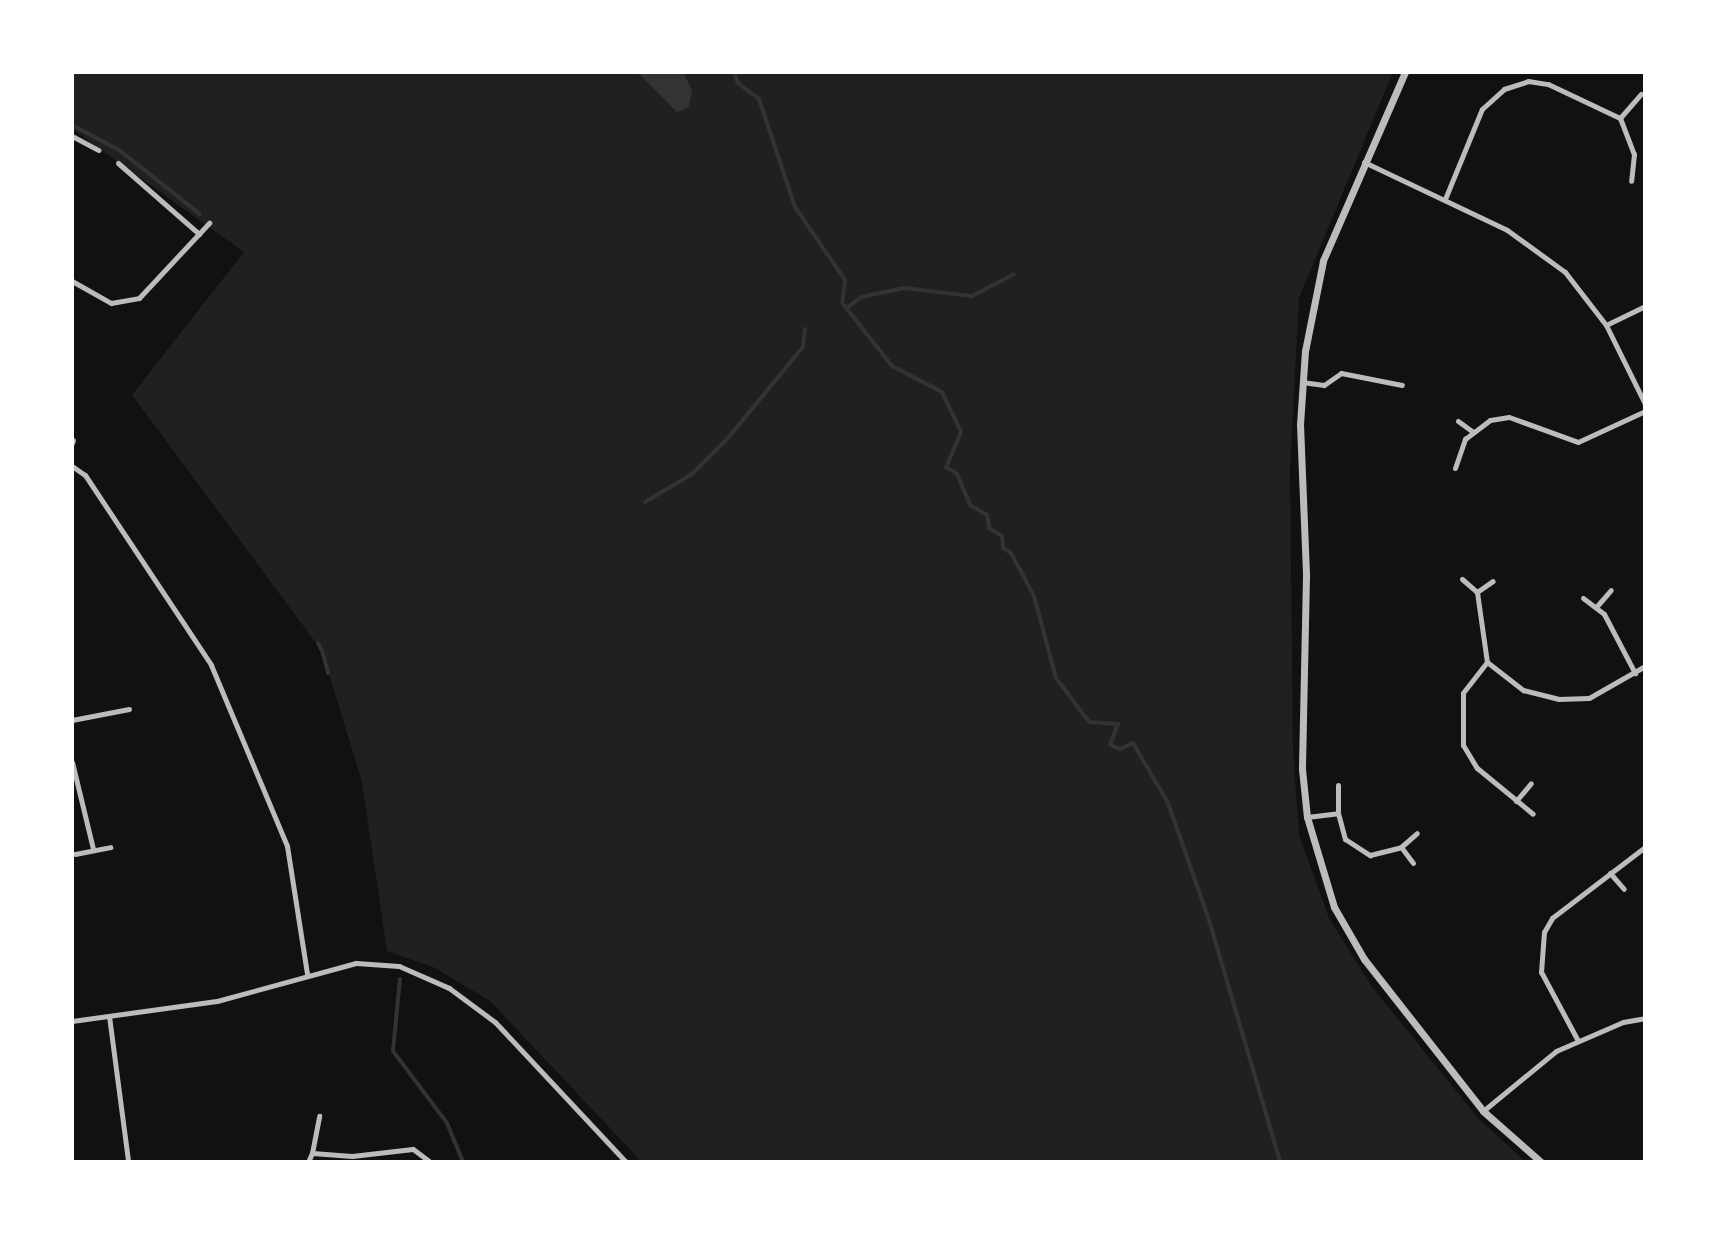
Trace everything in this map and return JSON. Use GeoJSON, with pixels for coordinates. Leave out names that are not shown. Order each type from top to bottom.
{"type":"FeatureCollection","features":[{"type":"Feature","properties":{"kind":"street"},"geometry":{"type":"LineString","coordinates":[[1405,72],[1323,261],[1302,382],[1302,769],[1307,817],[1324,880],[1356,947],[1483,1111],[1541,1162]]}},
{"type":"Feature","properties":{"kind":"street"},"geometry":{"type":"LineString","coordinates":[[1445,199],[1482,109],[1517,82],[1548,84],[1620,118],[1634,154],[1631,181]]}},
{"type":"Feature","properties":{"kind":"street"},"geometry":{"type":"LineString","coordinates":[[1620,118],[1641,94]]}},
{"type":"Feature","properties":{"kind":"street"},"geometry":{"type":"LineString","coordinates":[[72,136],[98,150]]}},
{"type":"Feature","properties":{"kind":"street"},"geometry":{"type":"LineString","coordinates":[[1364,162],[1445,199],[1539,250],[1591,300],[1645,404]]}},
{"type":"Feature","properties":{"kind":"street"},"geometry":{"type":"LineString","coordinates":[[118,163],[199,234]]}},
{"type":"Feature","properties":{"kind":"street"},"geometry":{"type":"LineString","coordinates":[[72,281],[111,303],[139,298],[209,223]]}},
{"type":"Feature","properties":{"kind":"street"},"geometry":{"type":"LineString","coordinates":[[1606,325],[1645,306]]}},
{"type":"Feature","properties":{"kind":"street"},"geometry":{"type":"LineString","coordinates":[[1302,382],[1324,385],[1341,373],[1402,385]]}},
{"type":"Feature","properties":{"kind":"street"},"geometry":{"type":"LineString","coordinates":[[1455,468],[1472,431],[1490,420],[1509,417],[1578,442],[1645,411]]}},
{"type":"Feature","properties":{"kind":"street"},"geometry":{"type":"LineString","coordinates":[[1458,421],[1472,431]]}},
{"type":"Feature","properties":{"kind":"street"},"geometry":{"type":"LineString","coordinates":[[72,466],[85,475],[211,665],[287,846],[307,973]]}},
{"type":"Feature","properties":{"kind":"street"},"geometry":{"type":"LineString","coordinates":[[1462,579],[1477,592],[1487,662],[1511,684],[1558,699],[1589,698],[1645,666]]}},
{"type":"Feature","properties":{"kind":"street"},"geometry":{"type":"LineString","coordinates":[[1477,592],[1493,581]]}},
{"type":"Feature","properties":{"kind":"street"},"geometry":{"type":"LineString","coordinates":[[1597,606],[1611,590]]}},
{"type":"Feature","properties":{"kind":"street"},"geometry":{"type":"LineString","coordinates":[[1583,598],[1597,606],[1635,673]]}},
{"type":"Feature","properties":{"kind":"street"},"geometry":{"type":"LineString","coordinates":[[1487,662],[1463,693],[1463,745],[1477,768],[1533,814]]}},
{"type":"Feature","properties":{"kind":"street"},"geometry":{"type":"LineString","coordinates":[[72,720],[129,709]]}},
{"type":"Feature","properties":{"kind":"street"},"geometry":{"type":"LineString","coordinates":[[72,762],[93,849]]}},
{"type":"Feature","properties":{"kind":"street"},"geometry":{"type":"LineString","coordinates":[[1516,801],[1531,783]]}},
{"type":"Feature","properties":{"kind":"street"},"geometry":{"type":"LineString","coordinates":[[1338,785],[1338,813],[1345,839],[1362,853],[1401,847],[1417,833]]}},
{"type":"Feature","properties":{"kind":"street"},"geometry":{"type":"LineString","coordinates":[[1307,817],[1338,813]]}},
{"type":"Feature","properties":{"kind":"street"},"geometry":{"type":"LineString","coordinates":[[75,854],[110,847]]}},
{"type":"Feature","properties":{"kind":"street"},"geometry":{"type":"LineString","coordinates":[[1401,847],[1413,863]]}},
{"type":"Feature","properties":{"kind":"street"},"geometry":{"type":"LineString","coordinates":[[1577,1039],[1541,972],[1540,948],[1552,918],[1645,847]]}},
{"type":"Feature","properties":{"kind":"street"},"geometry":{"type":"LineString","coordinates":[[1610,873],[1624,889]]}},
{"type":"Feature","properties":{"kind":"street"},"geometry":{"type":"LineString","coordinates":[[72,1021],[217,1001],[307,973],[381,963],[418,972],[449,988],[522,1047],[626,1162]]}},
{"type":"Feature","properties":{"kind":"street"},"geometry":{"type":"LineString","coordinates":[[109,1016],[128,1160]]}},
{"type":"Feature","properties":{"kind":"street"},"geometry":{"type":"LineString","coordinates":[[1483,1111],[1529,1070],[1577,1039],[1645,1018]]}},
{"type":"Feature","properties":{"kind":"street"},"geometry":{"type":"LineString","coordinates":[[308,1162],[319,1116]]}},
{"type":"Feature","properties":{"kind":"street"},"geometry":{"type":"LineString","coordinates":[[312,1153],[352,1156],[413,1149],[430,1162]]}},
{"type":"Feature","properties":{"kind":"shaded area"},"geometry":{"type":"Polygon","coordinates":[[[72,72],[1393,72],[1299,298],[1290,468],[1293,750],[1299,835],[1329,918],[1372,987],[1479,1119],[1526,1162],[642,1162],[490,1001],[433,967],[387,951],[362,782],[322,651],[132,395],[244,252],[72,129],[72,72]]]}},
{"type":"Feature","properties":{"kind":"shaded area"},"geometry":{"type":"Polygon","coordinates":[[[637,72],[683,72],[692,90],[689,107],[677,112],[637,72]]]}},
{"type":"Feature","properties":{"kind":"waterway"},"geometry":{"type":"LineString","coordinates":[[734,72],[738,83],[759,99],[795,207],[845,280],[842,303]]}},
{"type":"Feature","properties":{"kind":"waterway"},"geometry":{"type":"LineString","coordinates":[[72,125],[119,150],[200,214]]}},
{"type":"Feature","properties":{"kind":"waterway"},"geometry":{"type":"LineString","coordinates":[[847,308],[861,297],[904,288],[972,296],[1014,274]]}},
{"type":"Feature","properties":{"kind":"waterway"},"geometry":{"type":"LineString","coordinates":[[844,305],[892,366],[942,392],[961,432],[946,467],[957,474],[970,505],[987,515],[989,528],[1002,536],[1003,548],[1011,553],[1034,596],[1056,678],[1089,722],[1118,724],[1110,745],[1120,749],[1133,743],[1168,803],[1209,920],[1280,1162]]}},
{"type":"Feature","properties":{"kind":"waterway"},"geometry":{"type":"LineString","coordinates":[[645,502],[692,474],[727,439],[803,347],[805,329]]}},
{"type":"Feature","properties":{"kind":"waterway"},"geometry":{"type":"LineString","coordinates":[[318,643],[322,651]]}},
{"type":"Feature","properties":{"kind":"waterway"},"geometry":{"type":"LineString","coordinates":[[323,654],[328,673]]}},
{"type":"Feature","properties":{"kind":"waterway"},"geometry":{"type":"LineString","coordinates":[[400,979],[393,1051],[447,1123],[463,1162]]}}]}
